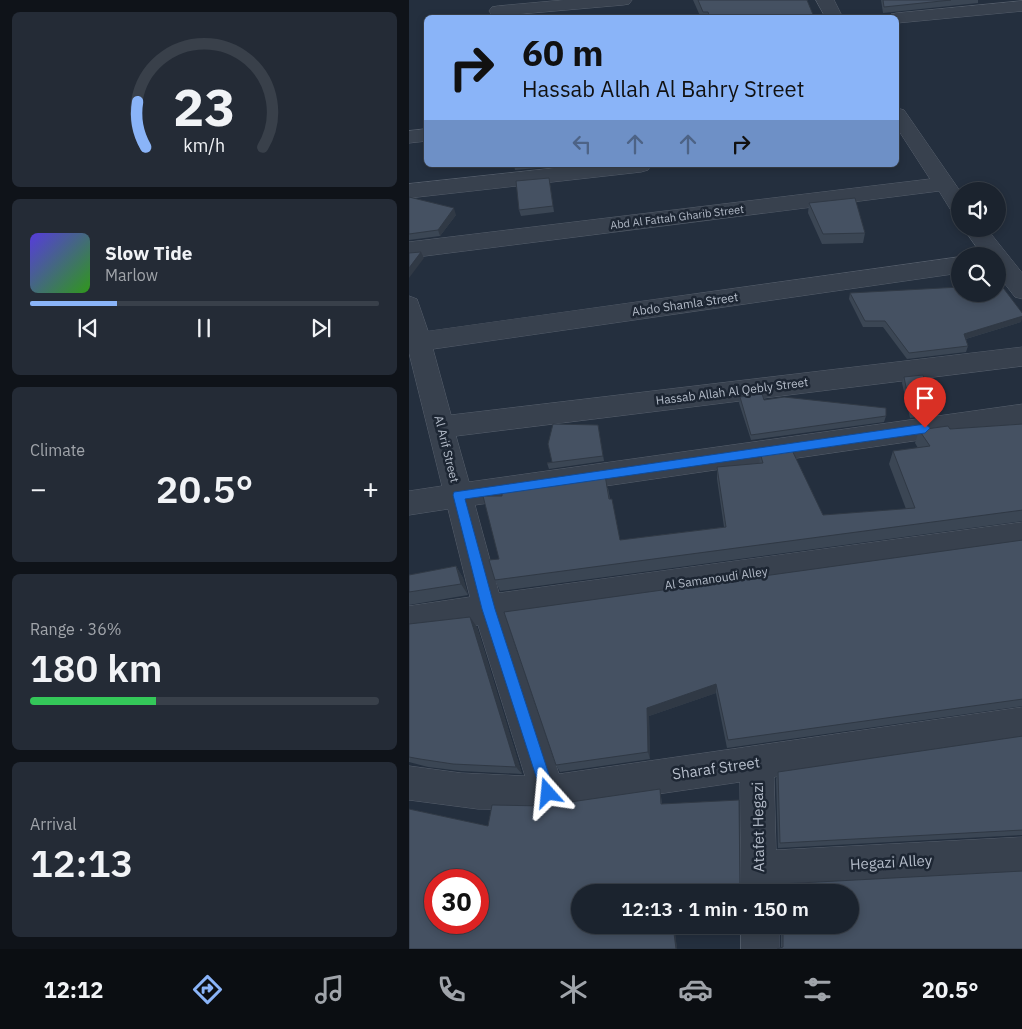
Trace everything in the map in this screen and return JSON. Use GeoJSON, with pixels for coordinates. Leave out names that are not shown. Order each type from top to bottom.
{"type":"FeatureCollection","features":[{"type":"Feature","properties":{"kind":"street"},"geometry":{"type":"LineString","coordinates":[[498,11],[623,0]]}},
{"type":"Feature","properties":{"kind":"street"},"geometry":{"type":"LineString","coordinates":[[825,0],[833,15]]}},
{"type":"Feature","properties":{"kind":"street"},"geometry":{"type":"LineString","coordinates":[[899,18],[1022,6]]}},
{"type":"Feature","properties":{"kind":"street"},"geometry":{"type":"LineString","coordinates":[[899,120],[904,136],[951,194]]}},
{"type":"Feature","properties":{"kind":"street"},"geometry":{"type":"LineString","coordinates":[[409,137],[424,135]]}},
{"type":"Feature","properties":{"kind":"street"},"geometry":{"type":"LineString","coordinates":[[409,190],[622,167]]}},
{"type":"Feature","properties":{"kind":"street","name":"Abd Al Fattah Gharib Street"},"geometry":{"type":"LineString","coordinates":[[409,250],[944,184]]}},
{"type":"Feature","properties":{"kind":"street","name":"Abdo Shamla Street"},"geometry":{"type":"LineString","coordinates":[[414,342],[951,266]]}},
{"type":"Feature","properties":{"kind":"street"},"geometry":{"type":"LineString","coordinates":[[1006,270],[1022,291]]}},
{"type":"Feature","properties":{"kind":"street","name":"Al Arif Street"},"geometry":{"type":"LineString","coordinates":[[409,305],[414,342],[441,427],[488,609],[548,793]]}},
{"type":"Feature","properties":{"kind":"street","name":"Hassab Allah Al Qebly Street"},"geometry":{"type":"LineString","coordinates":[[441,427],[1022,356]]}},
{"type":"Feature","properties":{"kind":"street"},"geometry":{"type":"LineString","coordinates":[[409,503],[1022,414]]}},
{"type":"Feature","properties":{"kind":"street","name":"Al Samanoudi Alley"},"geometry":{"type":"LineString","coordinates":[[409,620],[1022,535]]}},
{"type":"Feature","properties":{"kind":"street","name":"Sharaf Street"},"geometry":{"type":"LineString","coordinates":[[409,783],[437,788],[492,793],[548,793],[1022,723]]}},
{"type":"Feature","properties":{"kind":"street","name":"Atafet Hegazi"},"geometry":{"type":"LineString","coordinates":[[757,762],[759,881]]}},
{"type":"Feature","properties":{"kind":"street","name":"Hegazi Alley"},"geometry":{"type":"LineString","coordinates":[[759,881],[1022,856]]}},
{"type":"Feature","properties":{"kind":"street"},"geometry":{"type":"LineString","coordinates":[[760,934],[760,949]]}},
{"type":"Feature","properties":{"kind":"building"},"geometry":{"type":"Polygon","coordinates":[[[698,0],[807,0],[813,15],[709,15],[708,12],[703,12],[698,0]]]}},
{"type":"Feature","properties":{"kind":"building"},"geometry":{"type":"Polygon","coordinates":[[[883,0],[951,0],[884,7],[883,0]]]}},
{"type":"Feature","properties":{"kind":"building"},"geometry":{"type":"Polygon","coordinates":[[[549,178],[553,206],[519,210],[516,181],[549,178]]]}},
{"type":"Feature","properties":{"kind":"building"},"geometry":{"type":"Polygon","coordinates":[[[409,197],[454,208],[438,230],[409,234],[409,197]]]}},
{"type":"Feature","properties":{"kind":"building"},"geometry":{"type":"Polygon","coordinates":[[[855,198],[865,233],[823,234],[809,203],[855,198]]]}},
{"type":"Feature","properties":{"kind":"building"},"geometry":{"type":"Polygon","coordinates":[[[421,252],[409,268],[409,253],[421,252]]]}},
{"type":"Feature","properties":{"kind":"building"},"geometry":{"type":"Polygon","coordinates":[[[951,287],[951,302],[1006,302],[1006,292],[1023,316],[964,334],[968,346],[909,353],[885,321],[865,321],[850,293],[951,287]]]}},
{"type":"Feature","properties":{"kind":"building"},"geometry":{"type":"Polygon","coordinates":[[[923,375],[936,409],[911,412],[904,377],[923,375]]]}},
{"type":"Feature","properties":{"kind":"building"},"geometry":{"type":"Polygon","coordinates":[[[762,394],[764,400],[784,397],[886,408],[886,416],[751,435],[740,397],[762,394]]]}},
{"type":"Feature","properties":{"kind":"building"},"geometry":{"type":"Polygon","coordinates":[[[553,424],[598,425],[603,456],[547,463],[552,462],[548,444],[553,424]]]}},
{"type":"Feature","properties":{"kind":"building"},"geometry":{"type":"Polygon","coordinates":[[[1023,424],[1023,510],[495,580],[489,560],[499,559],[483,496],[502,496],[502,490],[605,475],[620,540],[726,527],[717,467],[763,463],[760,453],[791,448],[823,515],[915,508],[893,451],[930,446],[919,430],[948,426],[950,429],[1023,424]]]}},
{"type":"Feature","properties":{"kind":"building"},"geometry":{"type":"Polygon","coordinates":[[[1023,540],[1023,699],[728,740],[716,684],[647,708],[648,752],[556,765],[504,612],[1023,540]]]}},
{"type":"Feature","properties":{"kind":"building"},"geometry":{"type":"Polygon","coordinates":[[[456,566],[461,584],[409,592],[409,575],[456,566]]]}},
{"type":"Feature","properties":{"kind":"building"},"geometry":{"type":"Polygon","coordinates":[[[470,617],[516,767],[453,764],[409,757],[409,624],[470,617]]]}},
{"type":"Feature","properties":{"kind":"building"},"geometry":{"type":"Polygon","coordinates":[[[1023,736],[1023,830],[780,843],[778,772],[1023,736]]]}},
{"type":"Feature","properties":{"kind":"building"},"geometry":{"type":"Polygon","coordinates":[[[660,789],[661,804],[739,800],[740,884],[571,884],[571,934],[674,934],[676,949],[409,949],[409,809],[488,826],[492,805],[543,806],[660,789]]]}},
{"type":"Feature","properties":{"kind":"building"},"geometry":{"type":"Polygon","coordinates":[[[1023,871],[1023,949],[777,949],[783,947],[783,934],[859,934],[859,884],[781,884],[1023,871]]]}},
{"type":"Feature","properties":{"kind":"route"},"geometry":{"type":"LineString","coordinates":[[548,793],[488,609],[459,495],[925,428]]}}]}
